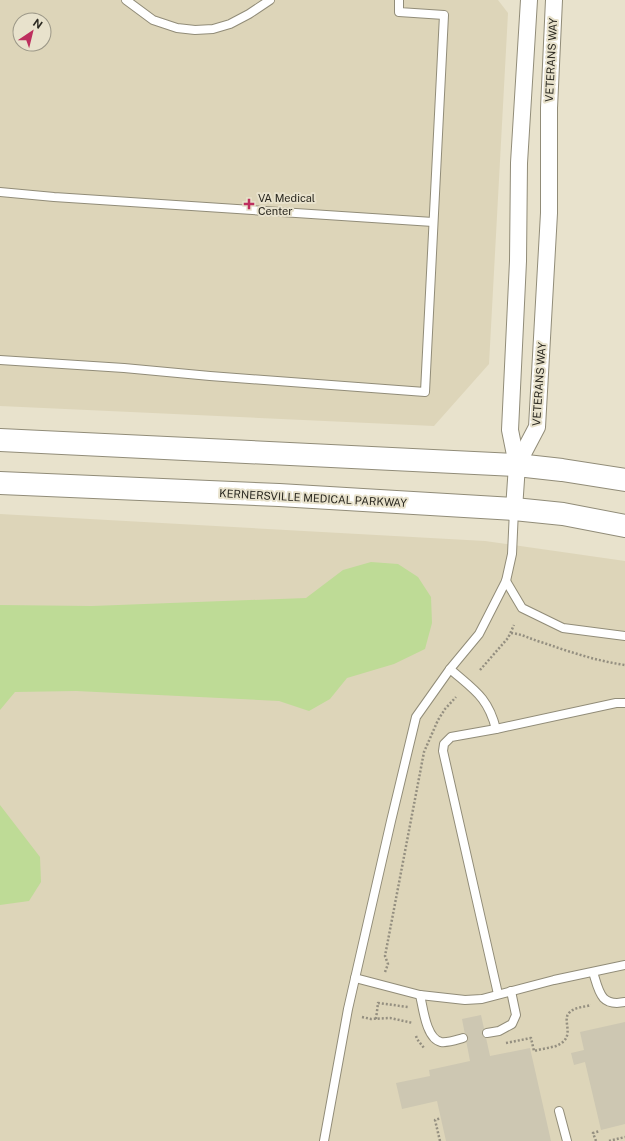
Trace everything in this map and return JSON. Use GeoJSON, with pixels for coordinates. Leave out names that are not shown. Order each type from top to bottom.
{"type":"FeatureCollection","features":[{"type":"Feature","properties":{"kind":"main road"},"geometry":{"type":"LineString","coordinates":[[0,440],[517,465],[562,470],[625,480]]}},
{"type":"Feature","properties":{"kind":"main road","name":"KERNERSVILLE MEDICAL PARKWAY"},"geometry":{"type":"LineString","coordinates":[[0,483],[278,495],[514,509],[563,514],[625,526]]}},
{"type":"Feature","properties":{"kind":"street"},"geometry":{"type":"LineString","coordinates":[[514,509],[517,465],[510,430],[518,261],[520,163],[529,0]]}},
{"type":"Feature","properties":{"kind":"street","name":"VETERANS WAY"},"geometry":{"type":"LineString","coordinates":[[517,465],[537,427],[549,213],[549,108],[554,0]]}},
{"type":"Feature","properties":{"kind":"lane"},"geometry":{"type":"LineString","coordinates":[[126,0],[153,20],[177,28],[195,30],[212,29],[230,24],[249,14],[270,0]]}},
{"type":"Feature","properties":{"kind":"lane"},"geometry":{"type":"LineString","coordinates":[[0,360],[124,368],[217,377],[425,392],[444,15],[399,12],[399,0]]}},
{"type":"Feature","properties":{"kind":"lane"},"geometry":{"type":"LineString","coordinates":[[0,192],[60,198],[433,222]]}},
{"type":"Feature","properties":{"kind":"lane"},"geometry":{"type":"LineString","coordinates":[[324,1141],[355,978],[416,717],[450,669],[479,634],[506,581],[512,554],[514,509]]}},
{"type":"Feature","properties":{"kind":"lane"},"geometry":{"type":"LineString","coordinates":[[506,581],[522,608],[562,628],[625,636]]}},
{"type":"Feature","properties":{"kind":"lane"},"geometry":{"type":"LineString","coordinates":[[450,669],[485,702],[492,714],[496,729]]}},
{"type":"Feature","properties":{"kind":"lane"},"geometry":{"type":"LineString","coordinates":[[498,994],[443,751],[444,744],[450,737],[496,729],[608,705],[625,703]]}},
{"type":"Feature","properties":{"kind":"lane"},"geometry":{"type":"LineString","coordinates":[[355,978],[420,995],[465,1000],[482,999],[554,980],[625,965]]}},
{"type":"Feature","properties":{"kind":"lane"},"geometry":{"type":"LineString","coordinates":[[593,972],[598,990],[603,998],[616,1004],[625,1002]]}},
{"type":"Feature","properties":{"kind":"lane"},"geometry":{"type":"LineString","coordinates":[[487,1033],[499,1031],[512,1024],[516,1015],[511,991]]}},
{"type":"Feature","properties":{"kind":"lane"},"geometry":{"type":"LineString","coordinates":[[420,995],[427,1026],[431,1035],[436,1040],[441,1042],[463,1038]]}},
{"type":"Feature","properties":{"kind":"lane"},"geometry":{"type":"LineString","coordinates":[[559,1111],[567,1141]]}},
{"type":"Feature","properties":{"kind":"path"},"geometry":{"type":"LineString","coordinates":[[480,670],[511,632],[514,625]]}},
{"type":"Feature","properties":{"kind":"path"},"geometry":{"type":"LineString","coordinates":[[511,632],[526,635],[542,643],[593,658],[625,665]]}},
{"type":"Feature","properties":{"kind":"path"},"geometry":{"type":"LineString","coordinates":[[385,972],[388,964],[385,956],[424,752],[438,720],[445,709],[456,697]]}},
{"type":"Feature","properties":{"kind":"path"},"geometry":{"type":"LineString","coordinates":[[376,1018],[378,1002]]}},
{"type":"Feature","properties":{"kind":"path"},"geometry":{"type":"LineString","coordinates":[[505,1043],[531,1038],[534,1050],[556,1045],[566,1038],[569,1032],[567,1021],[568,1014],[571,1010],[591,1005]]}},
{"type":"Feature","properties":{"kind":"path"},"geometry":{"type":"LineString","coordinates":[[362,1017],[390,1018],[413,1023]]}},
{"type":"Feature","properties":{"kind":"path"},"geometry":{"type":"LineString","coordinates":[[440,1141],[435,1120],[441,1118]]}},
{"type":"Feature","properties":{"kind":"path"},"geometry":{"type":"LineString","coordinates":[[596,1141],[593,1132],[600,1131]]}},
{"type":"Feature","properties":{"kind":"path"},"geometry":{"type":"LineString","coordinates":[[609,1141],[625,1137]]}},
{"type":"Feature","properties":{"kind":"shaded area","name":"VA Medical Center"},"geometry":{"type":"Polygon","coordinates":[[[0,0],[498,0],[508,13],[489,364],[434,426],[0,406],[0,0]]]}},
{"type":"Feature","properties":{"kind":"shaded area"},"geometry":{"type":"Polygon","coordinates":[[[0,514],[485,541],[625,561],[625,1141],[0,1141],[0,514]]]}},
{"type":"Feature","properties":{"kind":"green space"},"geometry":{"type":"Polygon","coordinates":[[[371,562],[398,564],[418,577],[431,597],[432,623],[425,649],[394,664],[347,678],[330,699],[309,711],[279,701],[76,691],[15,692],[0,710],[0,605],[92,606],[306,598],[343,570],[371,562]]]}},
{"type":"Feature","properties":{"kind":"green space"},"geometry":{"type":"Polygon","coordinates":[[[0,805],[40,857],[41,882],[29,901],[0,905],[0,805]]]}},
{"type":"Feature","properties":{"kind":"building"},"geometry":{"type":"Polygon","coordinates":[[[481,1015],[490,1056],[530,1048],[551,1141],[446,1141],[437,1101],[402,1109],[396,1083],[430,1076],[429,1070],[470,1061],[462,1019],[481,1015]]]}},
{"type":"Feature","properties":{"kind":"building"},"geometry":{"type":"Polygon","coordinates":[[[625,1022],[625,1124],[601,1130],[585,1062],[574,1065],[571,1053],[584,1050],[580,1032],[625,1022]]]}},
{"type":"Feature","properties":{"kind":"place","name":"VA Medical Center"},"geometry":{"type":"Point","coordinates":[249,204]}}]}
